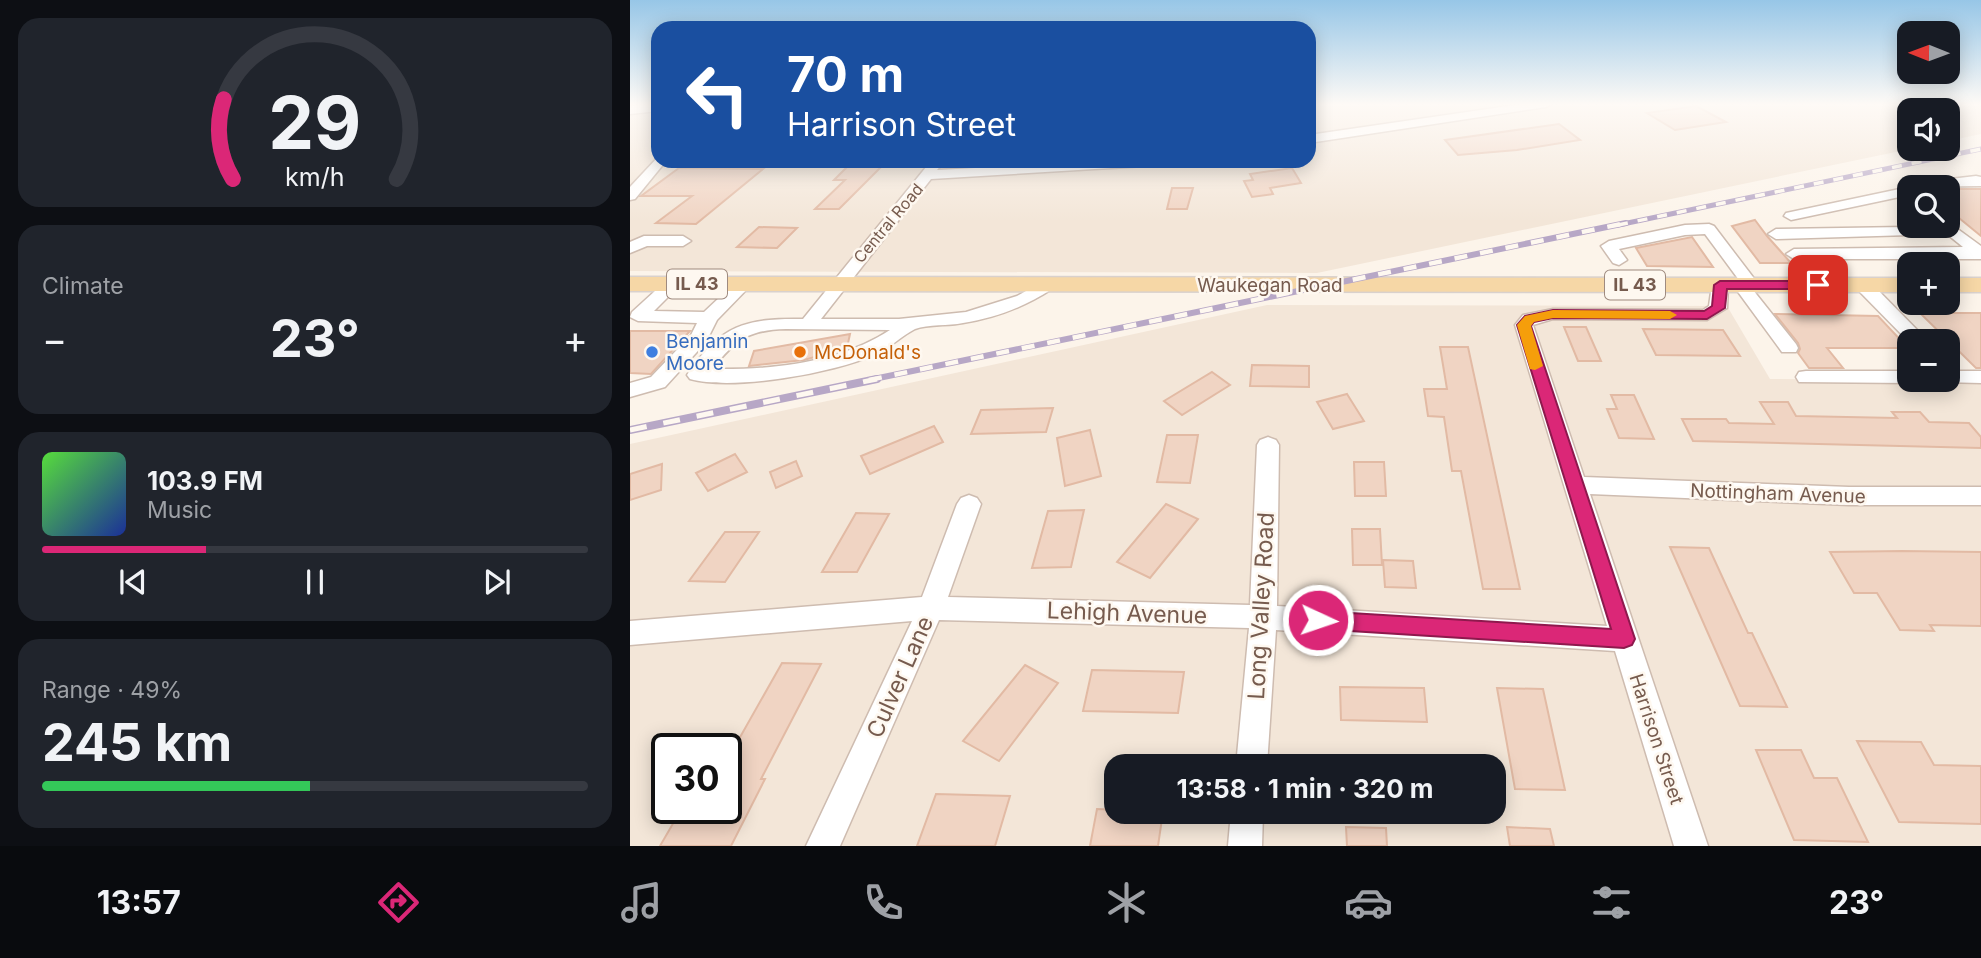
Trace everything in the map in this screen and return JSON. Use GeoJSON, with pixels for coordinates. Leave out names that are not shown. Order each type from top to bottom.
{"type":"FeatureCollection","features":[{"type":"Feature","properties":{"kind":"main road","name":"Waukegan Road"},"geometry":{"type":"LineString","coordinates":[[630,284],[1897,285]]}},
{"type":"Feature","properties":{"kind":"main road"},"geometry":{"type":"LineString","coordinates":[[1960,285],[1981,285]]}},
{"type":"Feature","properties":{"kind":"street"},"geometry":{"type":"LineString","coordinates":[[630,196],[653,168]]}},
{"type":"Feature","properties":{"kind":"street","name":"Central Road"},"geometry":{"type":"LineString","coordinates":[[808,324],[837,284],[934,168]]}},
{"type":"Feature","properties":{"kind":"street"},"geometry":{"type":"LineString","coordinates":[[929,175],[1078,168]]}},
{"type":"Feature","properties":{"kind":"street"},"geometry":{"type":"LineString","coordinates":[[1960,183],[1976,180],[1981,182]]}},
{"type":"Feature","properties":{"kind":"street"},"geometry":{"type":"LineString","coordinates":[[1791,216],[1897,195]]}},
{"type":"Feature","properties":{"kind":"street"},"geometry":{"type":"LineString","coordinates":[[1868,201],[1897,225]]}},
{"type":"Feature","properties":{"kind":"street"},"geometry":{"type":"LineString","coordinates":[[1619,260],[1609,246],[1685,230],[1709,229],[1738,285],[1789,348]]}},
{"type":"Feature","properties":{"kind":"street"},"geometry":{"type":"LineString","coordinates":[[1776,233],[1897,232]]}},
{"type":"Feature","properties":{"kind":"street"},"geometry":{"type":"LineString","coordinates":[[1912,238],[1929,252]]}},
{"type":"Feature","properties":{"kind":"street"},"geometry":{"type":"LineString","coordinates":[[1960,238],[1980,253]]}},
{"type":"Feature","properties":{"kind":"street"},"geometry":{"type":"LineString","coordinates":[[630,248],[644,241],[683,241]]}},
{"type":"Feature","properties":{"kind":"street"},"geometry":{"type":"LineString","coordinates":[[1794,254],[1897,253]]}},
{"type":"Feature","properties":{"kind":"street"},"geometry":{"type":"LineString","coordinates":[[1960,253],[1980,253]]}},
{"type":"Feature","properties":{"kind":"street"},"geometry":{"type":"LineString","coordinates":[[673,284],[638,316],[709,318]]}},
{"type":"Feature","properties":{"kind":"street"},"geometry":{"type":"LineString","coordinates":[[630,390],[658,382],[699,338],[709,318],[744,284]]}},
{"type":"Feature","properties":{"kind":"street"},"geometry":{"type":"LineString","coordinates":[[913,323],[864,353],[812,365],[731,376],[697,375],[740,328],[755,323],[913,323],[981,315],[1034,295],[1046,285]]}},
{"type":"Feature","properties":{"kind":"street","name":"Harrison Street"},"geometry":{"type":"LineString","coordinates":[[1691,846],[1524,325],[1529,319],[1553,314],[1707,315],[1718,308],[1738,285]]}},
{"type":"Feature","properties":{"kind":"street"},"geometry":{"type":"LineString","coordinates":[[1863,285],[1907,329]]}},
{"type":"Feature","properties":{"kind":"street"},"geometry":{"type":"LineString","coordinates":[[731,376],[734,347],[740,328]]}},
{"type":"Feature","properties":{"kind":"street"},"geometry":{"type":"LineString","coordinates":[[1960,376],[1981,377]]}},
{"type":"Feature","properties":{"kind":"street"},"geometry":{"type":"LineString","coordinates":[[1806,377],[1897,377]]}},
{"type":"Feature","properties":{"kind":"street","name":"Long Valley Road"},"geometry":{"type":"LineString","coordinates":[[1252,754],[1263,617],[1268,445]]}},
{"type":"Feature","properties":{"kind":"street","name":"Nottingham Avenue"},"geometry":{"type":"LineString","coordinates":[[1574,485],[1849,496],[1981,496]]}},
{"type":"Feature","properties":{"kind":"street","name":"Culver Lane"},"geometry":{"type":"LineString","coordinates":[[823,846],[931,608],[969,504]]}},
{"type":"Feature","properties":{"kind":"street","name":"Lehigh Avenue"},"geometry":{"type":"LineString","coordinates":[[630,633],[931,608],[1263,617],[1624,639]]}},
{"type":"Feature","properties":{"kind":"street"},"geometry":{"type":"LineString","coordinates":[[1245,846],[1246,824]]}},
{"type":"Feature","properties":{"kind":"shaded area"},"geometry":{"type":"Polygon","coordinates":[[[630,143],[651,143],[651,168],[1316,168],[1316,143],[1897,143],[1897,152],[1317,273],[630,271],[630,143]]]}},
{"type":"Feature","properties":{"kind":"shaded area"},"geometry":{"type":"Polygon","coordinates":[[[1267,305],[1727,306],[1770,379],[1897,380],[1897,392],[1960,392],[1960,381],[1981,381],[1981,846],[630,846],[630,444],[1267,305]]]}},
{"type":"Feature","properties":{"kind":"building"},"geometry":{"type":"Polygon","coordinates":[[[1448,143],[1558,143],[1517,150],[1458,155],[1448,143]]]}},
{"type":"Feature","properties":{"kind":"building"},"geometry":{"type":"Polygon","coordinates":[[[679,168],[763,169],[696,224],[656,223],[692,196],[641,196],[679,168]]]}},
{"type":"Feature","properties":{"kind":"building"},"geometry":{"type":"Polygon","coordinates":[[[846,168],[880,168],[839,209],[815,209],[845,180],[834,180],[846,168]]]}},
{"type":"Feature","properties":{"kind":"building"},"geometry":{"type":"Polygon","coordinates":[[[1292,168],[1301,183],[1270,188],[1273,194],[1252,197],[1244,181],[1253,180],[1250,174],[1292,168]]]}},
{"type":"Feature","properties":{"kind":"building"},"geometry":{"type":"Polygon","coordinates":[[[1172,188],[1193,188],[1187,209],[1167,209],[1172,188]]]}},
{"type":"Feature","properties":{"kind":"building"},"geometry":{"type":"Polygon","coordinates":[[[1960,189],[1981,189],[1981,236],[1960,219],[1960,189]]]}},
{"type":"Feature","properties":{"kind":"building"},"geometry":{"type":"Polygon","coordinates":[[[1755,220],[1791,263],[1760,263],[1732,226],[1755,220]]]}},
{"type":"Feature","properties":{"kind":"building"},"geometry":{"type":"Polygon","coordinates":[[[759,227],[797,228],[777,248],[737,247],[759,227]]]}},
{"type":"Feature","properties":{"kind":"building"},"geometry":{"type":"Polygon","coordinates":[[[1692,237],[1713,267],[1647,266],[1636,248],[1692,237]]]}},
{"type":"Feature","properties":{"kind":"building"},"geometry":{"type":"Polygon","coordinates":[[[1981,313],[1981,368],[1976,368],[1960,352],[1960,329],[1936,329],[1922,315],[1981,313]]]}},
{"type":"Feature","properties":{"kind":"building"},"geometry":{"type":"Polygon","coordinates":[[[1775,314],[1878,316],[1897,336],[1897,348],[1827,348],[1843,368],[1809,368],[1798,353],[1798,343],[1775,314]]]}},
{"type":"Feature","properties":{"kind":"building"},"geometry":{"type":"Polygon","coordinates":[[[1564,327],[1586,327],[1601,361],[1578,361],[1564,327]]]}},
{"type":"Feature","properties":{"kind":"building"},"geometry":{"type":"Polygon","coordinates":[[[1643,329],[1723,330],[1740,356],[1656,355],[1643,329]]]}},
{"type":"Feature","properties":{"kind":"building","name":"Benjamin Moore"},"geometry":{"type":"Polygon","coordinates":[[[630,331],[690,331],[651,374],[630,373],[630,331]]]}},
{"type":"Feature","properties":{"kind":"building","name":"McDonald's"},"geometry":{"type":"Polygon","coordinates":[[[850,334],[847,348],[804,360],[749,366],[754,351],[850,334]]]}},
{"type":"Feature","properties":{"kind":"building"},"geometry":{"type":"Polygon","coordinates":[[[1440,347],[1468,347],[1520,589],[1483,589],[1461,471],[1452,471],[1444,417],[1428,416],[1424,389],[1447,389],[1440,347]]]}},
{"type":"Feature","properties":{"kind":"building"},"geometry":{"type":"Polygon","coordinates":[[[1252,365],[1309,366],[1309,387],[1250,386],[1252,365]]]}},
{"type":"Feature","properties":{"kind":"building"},"geometry":{"type":"Polygon","coordinates":[[[1212,372],[1230,385],[1182,415],[1164,401],[1212,372]]]}},
{"type":"Feature","properties":{"kind":"building"},"geometry":{"type":"Polygon","coordinates":[[[1347,394],[1364,421],[1333,429],[1317,402],[1347,394]]]}},
{"type":"Feature","properties":{"kind":"building"},"geometry":{"type":"Polygon","coordinates":[[[1611,395],[1634,395],[1654,439],[1619,438],[1607,409],[1617,409],[1611,395]]]}},
{"type":"Feature","properties":{"kind":"building"},"geometry":{"type":"Polygon","coordinates":[[[1760,402],[1788,402],[1796,416],[1897,418],[1892,412],[1920,412],[1929,422],[1969,423],[1981,437],[1981,448],[1693,441],[1682,419],[1726,419],[1729,423],[1774,424],[1760,402]]]}},
{"type":"Feature","properties":{"kind":"building"},"geometry":{"type":"Polygon","coordinates":[[[1053,408],[1046,432],[971,434],[981,410],[1053,408]]]}},
{"type":"Feature","properties":{"kind":"building"},"geometry":{"type":"Polygon","coordinates":[[[934,426],[943,442],[870,474],[861,456],[934,426]]]}},
{"type":"Feature","properties":{"kind":"building"},"geometry":{"type":"Polygon","coordinates":[[[1090,430],[1101,476],[1065,486],[1057,438],[1090,430]]]}},
{"type":"Feature","properties":{"kind":"building"},"geometry":{"type":"Polygon","coordinates":[[[1167,435],[1198,435],[1190,483],[1157,482],[1167,435]]]}},
{"type":"Feature","properties":{"kind":"building"},"geometry":{"type":"Polygon","coordinates":[[[735,454],[747,472],[708,491],[696,473],[735,454]]]}},
{"type":"Feature","properties":{"kind":"building"},"geometry":{"type":"Polygon","coordinates":[[[796,461],[802,476],[776,488],[770,472],[796,461]]]}},
{"type":"Feature","properties":{"kind":"building"},"geometry":{"type":"Polygon","coordinates":[[[1354,462],[1384,462],[1386,496],[1355,496],[1354,462]]]}},
{"type":"Feature","properties":{"kind":"building"},"geometry":{"type":"Polygon","coordinates":[[[662,464],[661,490],[630,500],[630,474],[662,464]]]}},
{"type":"Feature","properties":{"kind":"building"},"geometry":{"type":"Polygon","coordinates":[[[1166,504],[1198,519],[1150,578],[1117,562],[1166,504]]]}},
{"type":"Feature","properties":{"kind":"building"},"geometry":{"type":"Polygon","coordinates":[[[1084,510],[1071,567],[1032,568],[1048,511],[1084,510]]]}},
{"type":"Feature","properties":{"kind":"building"},"geometry":{"type":"Polygon","coordinates":[[[856,513],[889,514],[857,572],[822,572],[856,513]]]}},
{"type":"Feature","properties":{"kind":"building"},"geometry":{"type":"Polygon","coordinates":[[[1352,529],[1380,529],[1382,565],[1353,565],[1352,529]]]}},
{"type":"Feature","properties":{"kind":"building"},"geometry":{"type":"Polygon","coordinates":[[[725,532],[759,532],[725,582],[689,581],[725,532]]]}},
{"type":"Feature","properties":{"kind":"building"},"geometry":{"type":"Polygon","coordinates":[[[1670,547],[1709,548],[1748,633],[1752,633],[1787,707],[1740,706],[1670,547]]]}},
{"type":"Feature","properties":{"kind":"building"},"geometry":{"type":"Polygon","coordinates":[[[1830,552],[1981,552],[1981,626],[1930,625],[1934,631],[1900,630],[1877,593],[1854,593],[1830,552]]]}},
{"type":"Feature","properties":{"kind":"building"},"geometry":{"type":"Polygon","coordinates":[[[1383,560],[1413,561],[1416,588],[1385,587],[1383,560]]]}},
{"type":"Feature","properties":{"kind":"building"},"geometry":{"type":"Polygon","coordinates":[[[782,663],[821,664],[761,779],[765,779],[731,846],[660,846],[673,824],[742,824],[742,734],[782,663]]]}},
{"type":"Feature","properties":{"kind":"building"},"geometry":{"type":"Polygon","coordinates":[[[1025,665],[1058,683],[999,761],[963,741],[1025,665]]]}},
{"type":"Feature","properties":{"kind":"building"},"geometry":{"type":"Polygon","coordinates":[[[1092,670],[1184,672],[1178,713],[1083,711],[1092,670]]]}},
{"type":"Feature","properties":{"kind":"building"},"geometry":{"type":"Polygon","coordinates":[[[1340,687],[1424,688],[1427,722],[1341,720],[1340,687]]]}},
{"type":"Feature","properties":{"kind":"building"},"geometry":{"type":"Polygon","coordinates":[[[1497,688],[1543,689],[1565,790],[1515,789],[1497,688]]]}},
{"type":"Feature","properties":{"kind":"building"},"geometry":{"type":"Polygon","coordinates":[[[1857,741],[1921,742],[1934,765],[1981,766],[1981,824],[1899,822],[1857,741]]]}},
{"type":"Feature","properties":{"kind":"building"},"geometry":{"type":"Polygon","coordinates":[[[1756,750],[1801,750],[1814,778],[1837,778],[1868,842],[1794,840],[1756,750]]]}},
{"type":"Feature","properties":{"kind":"building"},"geometry":{"type":"Polygon","coordinates":[[[936,794],[1010,796],[995,846],[917,846],[936,794]]]}},
{"type":"Feature","properties":{"kind":"building"},"geometry":{"type":"Polygon","coordinates":[[[1097,809],[1104,809],[1104,824],[1161,824],[1158,846],[1090,846],[1097,809]]]}},
{"type":"Feature","properties":{"kind":"building"},"geometry":{"type":"Polygon","coordinates":[[[1346,827],[1386,828],[1387,846],[1347,846],[1346,827]]]}},
{"type":"Feature","properties":{"kind":"building"},"geometry":{"type":"Polygon","coordinates":[[[1507,827],[1550,829],[1554,846],[1510,846],[1507,827]]]}},
{"type":"Feature","properties":{"kind":"railway"},"geometry":{"type":"LineString","coordinates":[[1618,225],[1981,149]]}},
{"type":"Feature","properties":{"kind":"railway"},"geometry":{"type":"LineString","coordinates":[[869,380],[1626,223]]}},
{"type":"Feature","properties":{"kind":"railway"},"geometry":{"type":"LineString","coordinates":[[630,430],[877,379]]}},
{"type":"Feature","properties":{"kind":"slow traffic"},"geometry":{"type":"LineString","coordinates":[[1535,366],[1525,335],[1524,325],[1529,319],[1553,314],[1670,315]]}},
{"type":"Feature","properties":{"kind":"place","name":"Benjamin Moore"},"geometry":{"type":"Point","coordinates":[652,352]}},
{"type":"Feature","properties":{"kind":"place","name":"McDonald's"},"geometry":{"type":"Point","coordinates":[800,352]}},
{"type":"Feature","properties":{"kind":"route"},"geometry":{"type":"LineString","coordinates":[[1318,620],[1624,639],[1524,325],[1529,319],[1553,314],[1707,315],[1718,308],[1721,300],[1720,285],[1818,285]]}}]}
